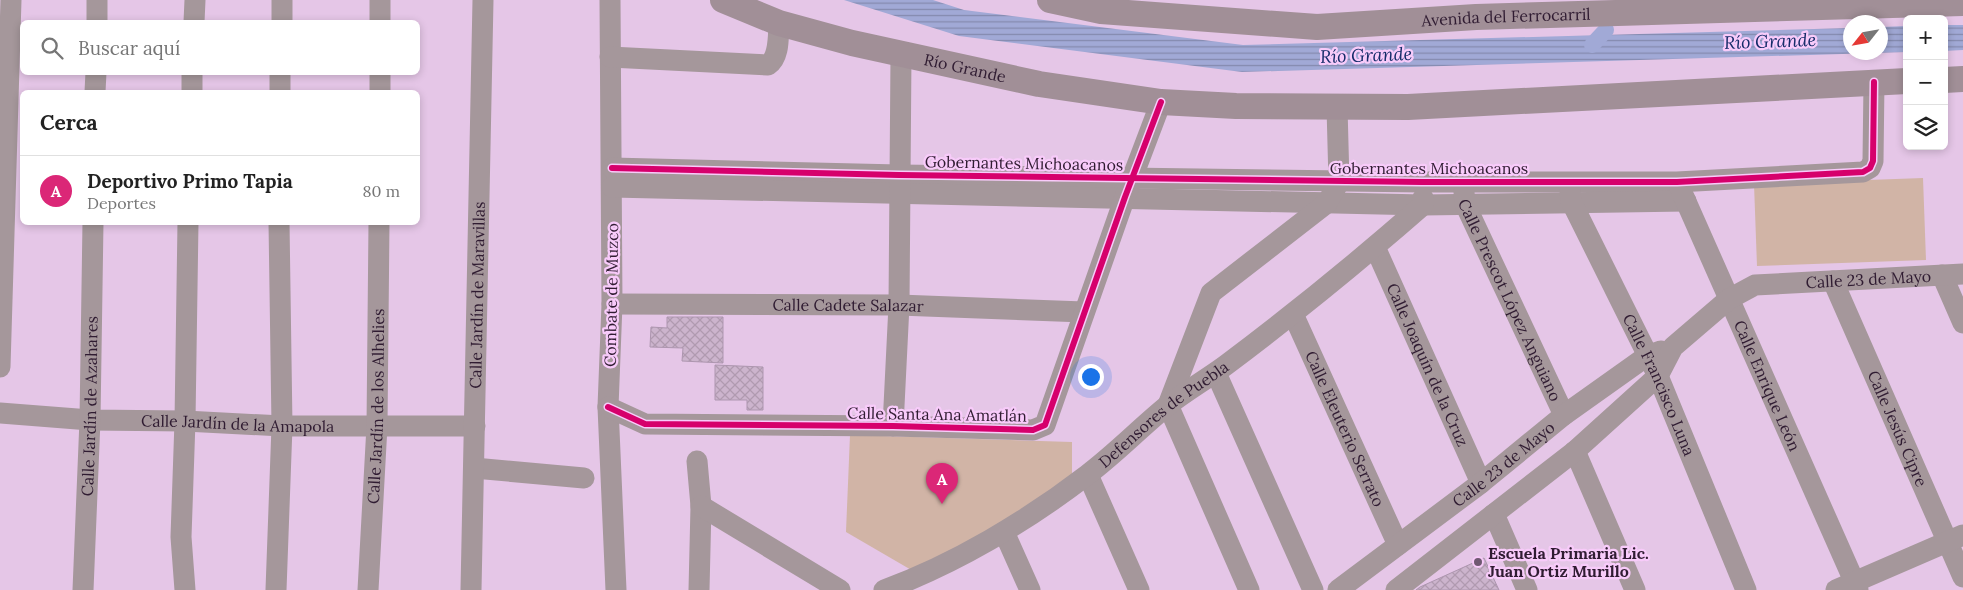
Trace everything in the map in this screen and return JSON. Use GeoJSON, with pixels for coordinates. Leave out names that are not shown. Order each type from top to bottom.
{"type":"FeatureCollection","features":[{"type":"Feature","properties":{"kind":"main road","name":"Río Grande"},"geometry":{"type":"LineString","coordinates":[[723,0],[779,23],[852,43],[1039,84],[1162,102],[1236,106],[1408,107],[1903,81]]}},
{"type":"Feature","properties":{"kind":"main road","name":"Avenida del Ferrocarril"},"geometry":{"type":"LineString","coordinates":[[1050,0],[1101,11],[1317,27],[1476,17],[1963,3]]}},
{"type":"Feature","properties":{"kind":"main road"},"geometry":{"type":"LineString","coordinates":[[1948,80],[1963,79]]}},
{"type":"Feature","properties":{"kind":"street"},"geometry":{"type":"LineString","coordinates":[[0,367],[14,169],[11,0]]}},
{"type":"Feature","properties":{"kind":"street"},"geometry":{"type":"LineString","coordinates":[[97,0],[97,20]]}},
{"type":"Feature","properties":{"kind":"street"},"geometry":{"type":"LineString","coordinates":[[194,20],[195,0]]}},
{"type":"Feature","properties":{"kind":"street"},"geometry":{"type":"LineString","coordinates":[[282,0],[282,20]]}},
{"type":"Feature","properties":{"kind":"street"},"geometry":{"type":"LineString","coordinates":[[380,0],[380,20]]}},
{"type":"Feature","properties":{"kind":"street","name":"Calle Jardín de Maravillas"},"geometry":{"type":"LineString","coordinates":[[471,590],[483,0]]}},
{"type":"Feature","properties":{"kind":"street","name":"Combate de Muzco"},"geometry":{"type":"LineString","coordinates":[[610,0],[612,304],[608,406],[616,590]]}},
{"type":"Feature","properties":{"kind":"street"},"geometry":{"type":"LineString","coordinates":[[610,57],[768,65],[774,61],[779,23]]}},
{"type":"Feature","properties":{"kind":"street"},"geometry":{"type":"LineString","coordinates":[[893,426],[899,305],[901,54]]}},
{"type":"Feature","properties":{"kind":"street"},"geometry":{"type":"LineString","coordinates":[[95,90],[96,75]]}},
{"type":"Feature","properties":{"kind":"street"},"geometry":{"type":"LineString","coordinates":[[192,75],[192,90]]}},
{"type":"Feature","properties":{"kind":"street"},"geometry":{"type":"LineString","coordinates":[[280,75],[280,90]]}},
{"type":"Feature","properties":{"kind":"street"},"geometry":{"type":"LineString","coordinates":[[380,75],[380,90]]}},
{"type":"Feature","properties":{"kind":"street","name":"Gobernantes Michoacanos"},"geometry":{"type":"LineString","coordinates":[[1128,187],[1327,203],[1423,205],[1464,204],[1677,182],[1863,172],[1870,168],[1873,161],[1874,82]]}},
{"type":"Feature","properties":{"kind":"street","name":"Calle Santa Ana Amatlán"},"geometry":{"type":"LineString","coordinates":[[608,406],[645,424],[893,426],[1033,430],[1045,425],[1128,187],[1162,102]]}},
{"type":"Feature","properties":{"kind":"street"},"geometry":{"type":"LineString","coordinates":[[1249,590],[1168,405],[1211,292],[1327,203],[1339,182],[1338,106]]}},
{"type":"Feature","properties":{"kind":"street","name":"Gobernantes Michoacanos"},"geometry":{"type":"LineString","coordinates":[[612,177],[1128,187],[1339,182],[1463,182],[1686,201]]}},
{"type":"Feature","properties":{"kind":"street"},"geometry":{"type":"LineString","coordinates":[[1422,182],[1423,205]]}},
{"type":"Feature","properties":{"kind":"street","name":"Calle Prescot López Anguiano"},"geometry":{"type":"LineString","coordinates":[[1463,182],[1464,204],[1564,415]]}},
{"type":"Feature","properties":{"kind":"street","name":"Calle Enrique León"},"geometry":{"type":"LineString","coordinates":[[1677,182],[1729,299],[1850,587]]}},
{"type":"Feature","properties":{"kind":"street","name":"Calle Francisco Luna"},"geometry":{"type":"LineString","coordinates":[[1570,192],[1658,376],[1746,590]]}},
{"type":"Feature","properties":{"kind":"street","name":"Defensores de Puebla"},"geometry":{"type":"LineString","coordinates":[[884,590],[919,584],[1004,532],[1088,475],[1168,405],[1216,373],[1293,314],[1423,205]]}},
{"type":"Feature","properties":{"kind":"street","name":"Calle Jardín de Azahares"},"geometry":{"type":"LineString","coordinates":[[83,590],[90,420],[93,225]]}},
{"type":"Feature","properties":{"kind":"street"},"geometry":{"type":"LineString","coordinates":[[185,590],[181,538],[188,225]]}},
{"type":"Feature","properties":{"kind":"street"},"geometry":{"type":"LineString","coordinates":[[276,590],[282,426],[279,225]]}},
{"type":"Feature","properties":{"kind":"street","name":"Calle Jardín de los Alhelies"},"geometry":{"type":"LineString","coordinates":[[368,590],[377,426],[379,225]]}},
{"type":"Feature","properties":{"kind":"street","name":"Calle Joaquín de la Cruz"},"geometry":{"type":"LineString","coordinates":[[1375,247],[1482,482]]}},
{"type":"Feature","properties":{"kind":"street","name":"Calle 23 de Mayo"},"geometry":{"type":"LineString","coordinates":[[1338,590],[1482,482],[1564,415],[1647,356],[1673,347],[1729,299],[1755,285],[1963,274]]}},
{"type":"Feature","properties":{"kind":"street"},"geometry":{"type":"LineString","coordinates":[[1942,275],[1963,323]]}},
{"type":"Feature","properties":{"kind":"street","name":"Calle Jesús Cipre"},"geometry":{"type":"LineString","coordinates":[[1833,281],[1955,539],[1963,576]]}},
{"type":"Feature","properties":{"kind":"street","name":"Calle Cadete Salazar"},"geometry":{"type":"LineString","coordinates":[[612,304],[899,305],[1084,312]]}},
{"type":"Feature","properties":{"kind":"street","name":"Calle Eleuterio Serrato"},"geometry":{"type":"LineString","coordinates":[[1293,314],[1398,545]]}},
{"type":"Feature","properties":{"kind":"street","name":"Calle 23 de Mayo"},"geometry":{"type":"LineString","coordinates":[[1396,590],[1575,451],[1658,376],[1673,347]]}},
{"type":"Feature","properties":{"kind":"street"},"geometry":{"type":"LineString","coordinates":[[1216,373],[1313,590]]}},
{"type":"Feature","properties":{"kind":"street","name":"Calle Jardín de la Amapola"},"geometry":{"type":"LineString","coordinates":[[0,413],[90,420],[185,421],[282,426],[475,426]]}},
{"type":"Feature","properties":{"kind":"street"},"geometry":{"type":"LineString","coordinates":[[1575,451],[1635,590]]}},
{"type":"Feature","properties":{"kind":"street"},"geometry":{"type":"LineString","coordinates":[[697,461],[700,506],[699,590]]}},
{"type":"Feature","properties":{"kind":"street"},"geometry":{"type":"LineString","coordinates":[[474,468],[584,478]]}},
{"type":"Feature","properties":{"kind":"street"},"geometry":{"type":"LineString","coordinates":[[1088,475],[1139,590]]}},
{"type":"Feature","properties":{"kind":"street"},"geometry":{"type":"LineString","coordinates":[[700,506],[840,590]]}},
{"type":"Feature","properties":{"kind":"street"},"geometry":{"type":"LineString","coordinates":[[1494,514],[1527,590]]}},
{"type":"Feature","properties":{"kind":"street"},"geometry":{"type":"LineString","coordinates":[[1004,532],[1030,590]]}},
{"type":"Feature","properties":{"kind":"street"},"geometry":{"type":"LineString","coordinates":[[1850,587],[1955,539]]}},
{"type":"Feature","properties":{"kind":"shaded area"},"geometry":{"type":"Polygon","coordinates":[[[1923,178],[1926,260],[1757,266],[1754,184],[1923,178]]]}},
{"type":"Feature","properties":{"kind":"shaded area"},"geometry":{"type":"Polygon","coordinates":[[[850,435],[1072,442],[1072,481],[1001,528],[913,571],[846,532],[850,435]]]}},
{"type":"Feature","properties":{"kind":"water"},"geometry":{"type":"Polygon","coordinates":[[[844,0],[933,0],[964,10],[1243,45],[1843,28],[1843,54],[1242,72],[959,36],[844,0]]]}},
{"type":"Feature","properties":{"kind":"water"},"geometry":{"type":"Polygon","coordinates":[[[1948,25],[1963,25],[1963,50],[1948,51],[1948,25]]]}},
{"type":"Feature","properties":{"kind":"water"},"geometry":{"type":"Polygon","coordinates":[[[1903,26],[1903,52],[1888,53],[1888,27],[1903,26]]]}},
{"type":"Feature","properties":{"kind":"building"},"geometry":{"type":"Polygon","coordinates":[[[667,317],[723,317],[723,363],[682,361],[683,348],[650,347],[651,327],[667,328],[667,317]]]}},
{"type":"Feature","properties":{"kind":"building"},"geometry":{"type":"Polygon","coordinates":[[[715,365],[763,367],[763,410],[747,410],[747,400],[715,400],[715,365]]]}},
{"type":"Feature","properties":{"kind":"building"},"geometry":{"type":"Polygon","coordinates":[[[1484,558],[1499,590],[1416,590],[1420,587],[1484,558]]]}},
{"type":"Feature","properties":{"kind":"waterway"},"geometry":{"type":"LineString","coordinates":[[1592,45],[1606,30]]}},
{"type":"Feature","properties":{"kind":"cycle path"},"geometry":{"type":"LineString","coordinates":[[612,168],[899,175],[1422,182],[1677,182],[1863,172],[1870,168],[1873,161],[1874,82]]}},
{"type":"Feature","properties":{"kind":"cycle path"},"geometry":{"type":"LineString","coordinates":[[608,407],[645,424],[893,426],[1033,430],[1045,425],[1125,197],[1161,102]]}},
{"type":"Feature","properties":{"kind":"place","name":"Deportivo Primo Tapia"},"geometry":{"type":"Point","coordinates":[942,504]}},
{"type":"Feature","properties":{"kind":"place","name":"Escuela Primaria Lic. Juan Ortiz Murillo"},"geometry":{"type":"Point","coordinates":[1478,562]}}]}
